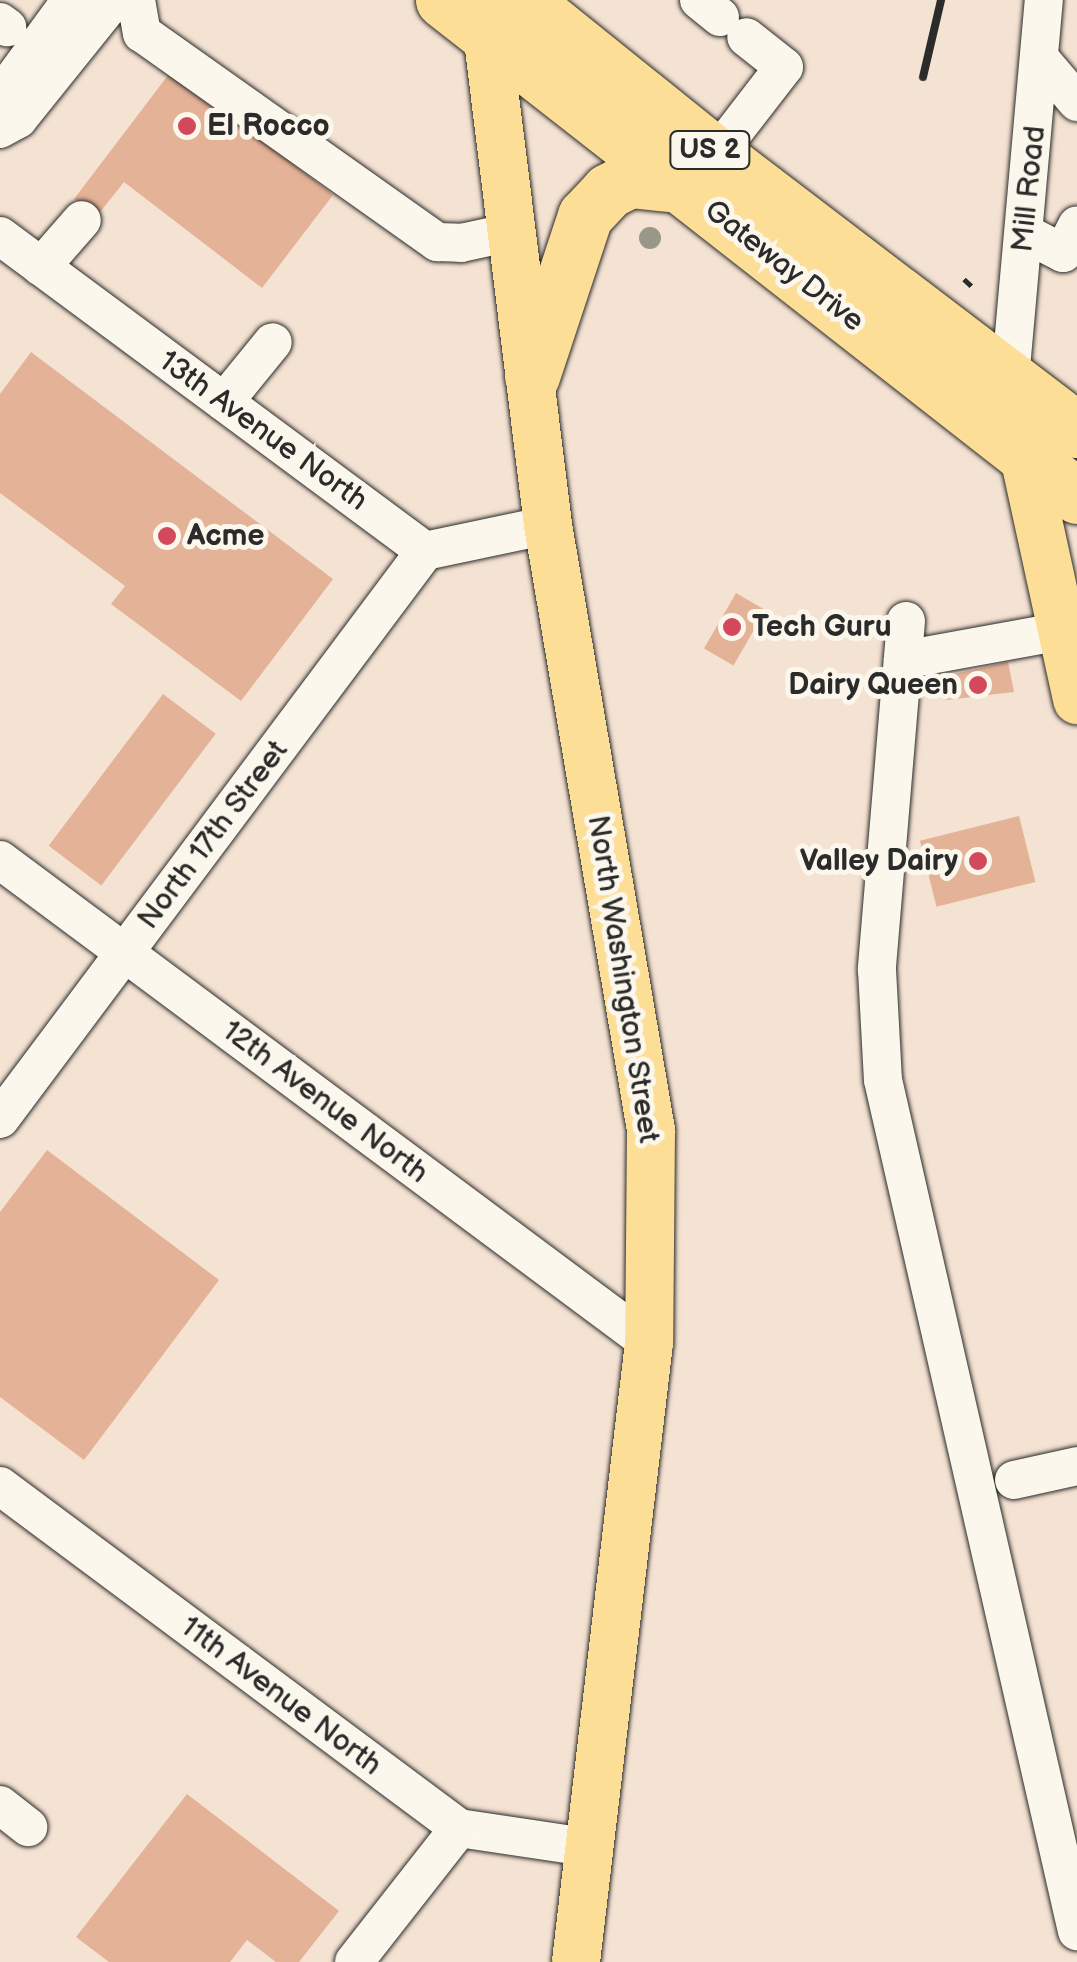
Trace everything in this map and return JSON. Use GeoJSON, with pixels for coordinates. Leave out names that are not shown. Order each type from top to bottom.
{"type":"FeatureCollection","features":[{"type":"Feature","properties":{"kind":"highway","name":"Gateway Drive"},"geometry":{"type":"LineString","coordinates":[[443,0],[497,11],[698,170],[1024,456],[1077,496]]}},
{"type":"Feature","properties":{"kind":"highway","name":"Gateway Drive"},"geometry":{"type":"LineString","coordinates":[[698,170],[1010,379],[1077,430]]}},
{"type":"Feature","properties":{"kind":"highway","name":"US 2"},"geometry":{"type":"LineString","coordinates":[[532,376],[584,216],[608,191],[630,180],[698,170]]}},
{"type":"Feature","properties":{"kind":"highway"},"geometry":{"type":"LineString","coordinates":[[1010,379],[1024,456]]}},
{"type":"Feature","properties":{"kind":"main road","name":"North Washington Street"},"geometry":{"type":"LineString","coordinates":[[497,11],[512,232],[548,525],[652,1130],[650,1344],[586,1847],[576,1962]]}},
{"type":"Feature","properties":{"kind":"main road"},"geometry":{"type":"LineString","coordinates":[[1024,456],[1077,700]]}},
{"type":"Feature","properties":{"kind":"street"},"geometry":{"type":"LineString","coordinates":[[0,97],[71,0]]}},
{"type":"Feature","properties":{"kind":"street"},"geometry":{"type":"LineString","coordinates":[[0,129],[18,119],[108,6],[124,0]]}},
{"type":"Feature","properties":{"kind":"street"},"geometry":{"type":"LineString","coordinates":[[136,0],[142,32],[437,242],[461,243],[512,232]]}},
{"type":"Feature","properties":{"kind":"street","name":"Mill Road"},"geometry":{"type":"LineString","coordinates":[[1010,379],[1042,61],[1044,0]]}},
{"type":"Feature","properties":{"kind":"street"},"geometry":{"type":"LineString","coordinates":[[698,170],[784,68],[722,18]]}},
{"type":"Feature","properties":{"kind":"street"},"geometry":{"type":"LineString","coordinates":[[1042,61],[1077,102]]}},
{"type":"Feature","properties":{"kind":"street"},"geometry":{"type":"LineString","coordinates":[[41,267],[82,220]]}},
{"type":"Feature","properties":{"kind":"street"},"geometry":{"type":"LineString","coordinates":[[1024,233],[1062,253],[1077,225]]}},
{"type":"Feature","properties":{"kind":"street","name":"13th Avenue North"},"geometry":{"type":"LineString","coordinates":[[0,236],[425,550]]}},
{"type":"Feature","properties":{"kind":"street"},"geometry":{"type":"LineString","coordinates":[[224,402],[273,342]]}},
{"type":"Feature","properties":{"kind":"street"},"geometry":{"type":"LineString","coordinates":[[425,550],[548,525]]}},
{"type":"Feature","properties":{"kind":"street","name":"North 17th Street"},"geometry":{"type":"LineString","coordinates":[[0,1119],[425,550]]}},
{"type":"Feature","properties":{"kind":"street"},"geometry":{"type":"LineString","coordinates":[[906,622],[877,970],[883,1080],[1077,1931]]}},
{"type":"Feature","properties":{"kind":"street"},"geometry":{"type":"LineString","coordinates":[[903,660],[1062,631]]}},
{"type":"Feature","properties":{"kind":"street","name":"12th Avenue North"},"geometry":{"type":"LineString","coordinates":[[0,860],[650,1344]]}},
{"type":"Feature","properties":{"kind":"street"},"geometry":{"type":"LineString","coordinates":[[1014,1480],[1077,1466]]}},
{"type":"Feature","properties":{"kind":"street","name":"11th Avenue North"},"geometry":{"type":"LineString","coordinates":[[0,1486],[459,1828],[586,1847]]}},
{"type":"Feature","properties":{"kind":"street"},"geometry":{"type":"LineString","coordinates":[[354,1962],[459,1828]]}},
{"type":"Feature","properties":{"kind":"path"},"geometry":{"type":"LineString","coordinates":[[964,279],[976,290]]}},
{"type":"Feature","properties":{"kind":"building","name":"El Rocco"},"geometry":{"type":"Polygon","coordinates":[[[172,70],[333,195],[262,288],[124,182],[97,216],[74,199],[172,70]]]}},
{"type":"Feature","properties":{"kind":"building","name":"Acme"},"geometry":{"type":"Polygon","coordinates":[[[31,352],[333,579],[241,701],[111,604],[125,586],[0,493],[0,394],[31,352]]]}},
{"type":"Feature","properties":{"kind":"building","name":"Tech Guru"},"geometry":{"type":"Polygon","coordinates":[[[736,593],[765,610],[733,665],[704,648],[736,593]]]}},
{"type":"Feature","properties":{"kind":"building","name":"Dairy Queen"},"geometry":{"type":"Polygon","coordinates":[[[1008,662],[1014,692],[946,700],[941,677],[1008,662]]]}},
{"type":"Feature","properties":{"kind":"building"},"geometry":{"type":"Polygon","coordinates":[[[163,694],[216,734],[101,885],[49,846],[163,694]]]}},
{"type":"Feature","properties":{"kind":"building","name":"Valley Dairy"},"geometry":{"type":"Polygon","coordinates":[[[1019,816],[1035,882],[936,907],[920,841],[1019,816]]]}},
{"type":"Feature","properties":{"kind":"building"},"geometry":{"type":"Polygon","coordinates":[[[47,1150],[219,1280],[84,1460],[0,1397],[0,1212],[47,1150]]]}},
{"type":"Feature","properties":{"kind":"building"},"geometry":{"type":"Polygon","coordinates":[[[187,1794],[339,1911],[299,1962],[276,1962],[247,1940],[230,1962],[109,1962],[76,1937],[187,1794]]]}},
{"type":"Feature","properties":{"kind":"railway"},"geometry":{"type":"LineString","coordinates":[[923,77],[941,0]]}},
{"type":"Feature","properties":{"kind":"place","name":"El Rocco"},"geometry":{"type":"Point","coordinates":[187,126]}},
{"type":"Feature","properties":{"kind":"place","name":"Acme"},"geometry":{"type":"Point","coordinates":[167,536]}},
{"type":"Feature","properties":{"kind":"place","name":"Tech Guru"},"geometry":{"type":"Point","coordinates":[732,627]}},
{"type":"Feature","properties":{"kind":"place","name":"Dairy Queen"},"geometry":{"type":"Point","coordinates":[978,685]}},
{"type":"Feature","properties":{"kind":"place","name":"Valley Dairy"},"geometry":{"type":"Point","coordinates":[978,861]}}]}
